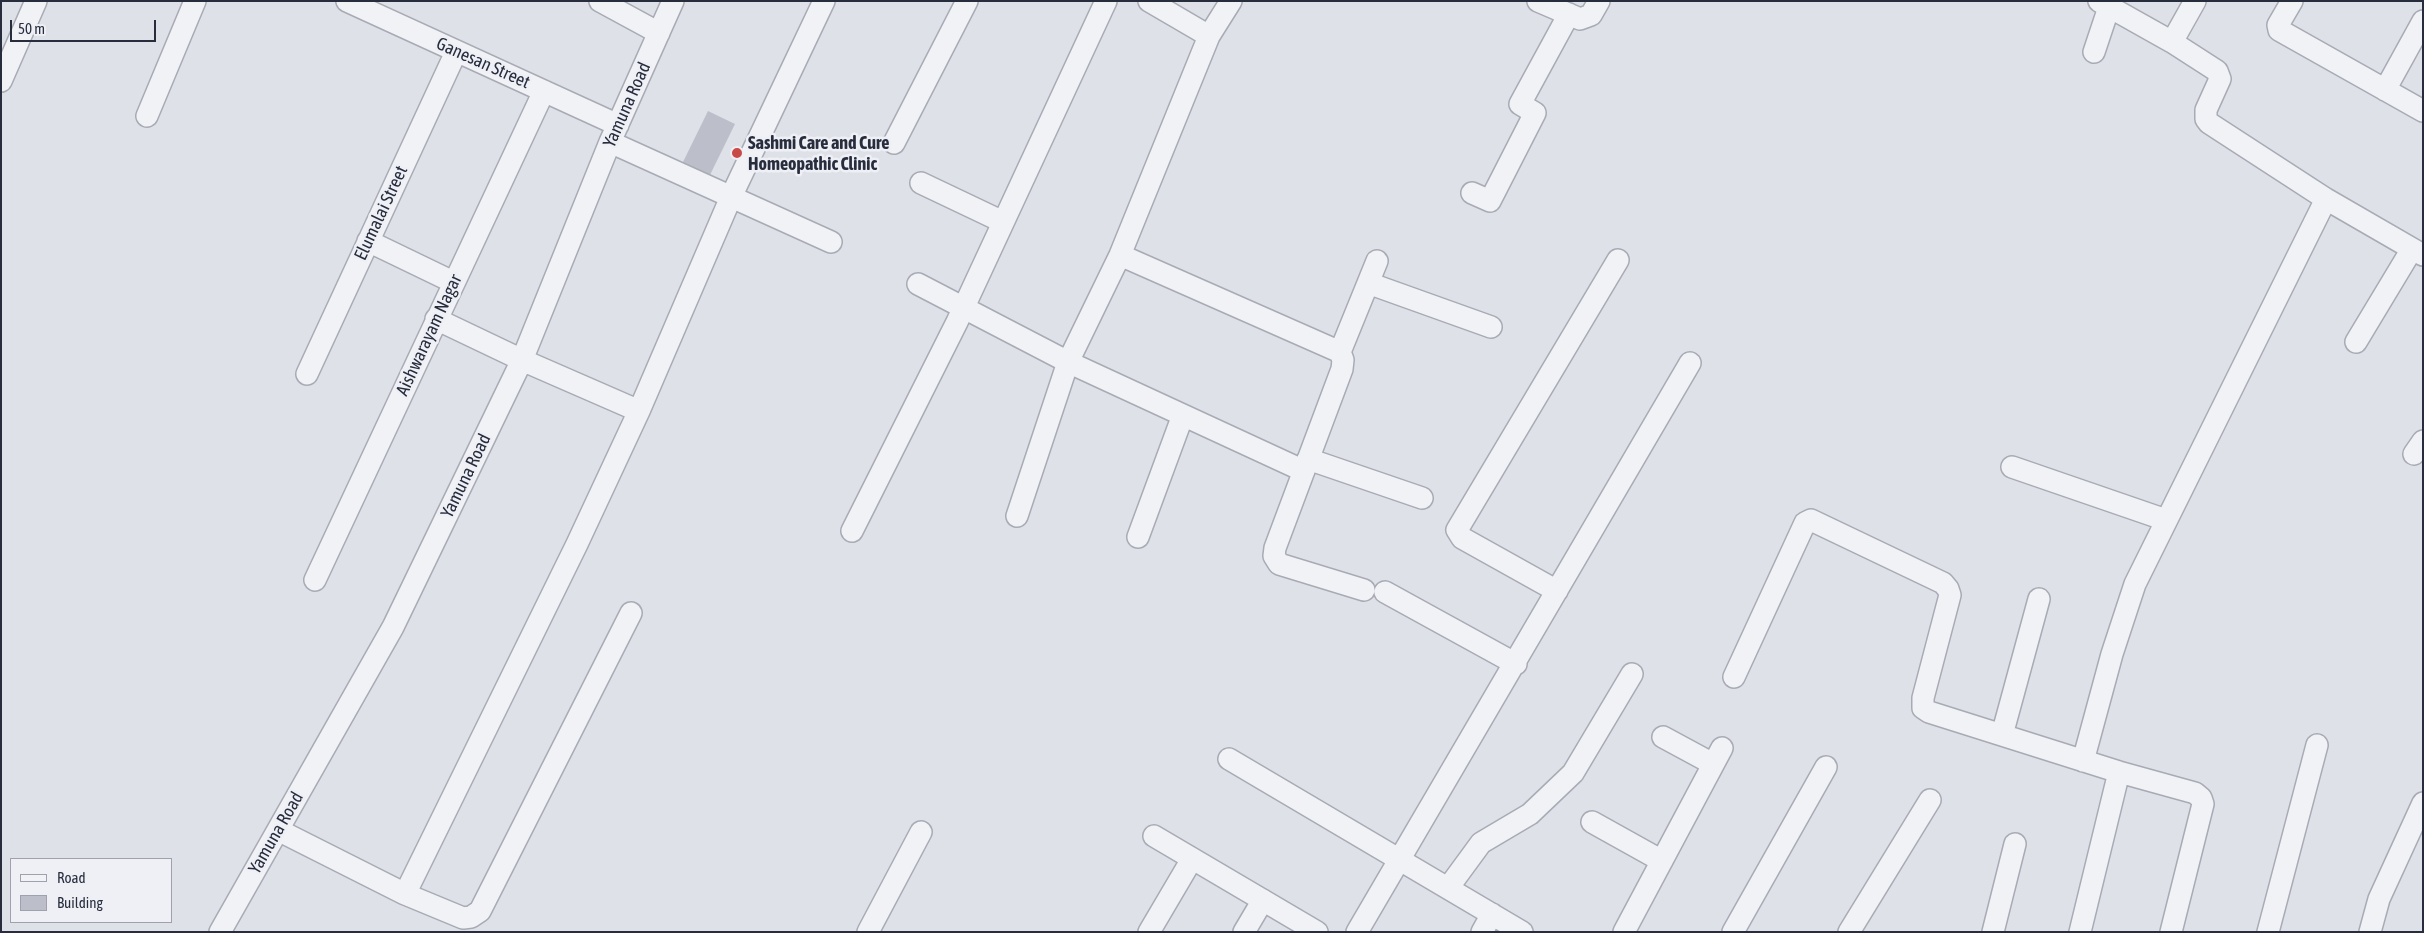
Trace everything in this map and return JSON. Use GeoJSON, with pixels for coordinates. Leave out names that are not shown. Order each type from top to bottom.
{"type":"FeatureCollection","features":[{"type":"Feature","properties":{"kind":"street"},"geometry":{"type":"LineString","coordinates":[[1,81],[36,1]]}},
{"type":"Feature","properties":{"kind":"street"},"geometry":{"type":"LineString","coordinates":[[147,116],[195,1]]}},
{"type":"Feature","properties":{"kind":"street","name":"Ganesan Street"},"geometry":{"type":"LineString","coordinates":[[347,1],[544,91],[614,133],[731,197],[831,242]]}},
{"type":"Feature","properties":{"kind":"street"},"geometry":{"type":"LineString","coordinates":[[600,1],[659,33]]}},
{"type":"Feature","properties":{"kind":"street","name":"Yamuna Road"},"geometry":{"type":"LineString","coordinates":[[220,932],[393,626],[522,360],[614,133],[673,1]]}},
{"type":"Feature","properties":{"kind":"street"},"geometry":{"type":"LineString","coordinates":[[405,894],[577,544],[639,411],[731,197],[824,1]]}},
{"type":"Feature","properties":{"kind":"street"},"geometry":{"type":"LineString","coordinates":[[894,143],[967,1]]}},
{"type":"Feature","properties":{"kind":"street"},"geometry":{"type":"LineString","coordinates":[[852,531],[964,307],[1106,1]]}},
{"type":"Feature","properties":{"kind":"street"},"geometry":{"type":"LineString","coordinates":[[1149,1],[1209,36]]}},
{"type":"Feature","properties":{"kind":"street"},"geometry":{"type":"LineString","coordinates":[[1017,516],[1068,362],[1120,255],[1209,36],[1231,1]]}},
{"type":"Feature","properties":{"kind":"street"},"geometry":{"type":"LineString","coordinates":[[1538,1],[1580,19],[1592,15],[1599,1]]}},
{"type":"Feature","properties":{"kind":"street"},"geometry":{"type":"LineString","coordinates":[[2172,42],[2195,1]]}},
{"type":"Feature","properties":{"kind":"street"},"geometry":{"type":"LineString","coordinates":[[2292,1],[2278,25],[2279,30],[2423,111]]}},
{"type":"Feature","properties":{"kind":"street"},"geometry":{"type":"LineString","coordinates":[[2094,52],[2104,4],[2172,42],[2219,74],[2220,79],[2206,110],[2206,119],[2209,123],[2326,199],[2417,252],[2356,342]]}},
{"type":"Feature","properties":{"kind":"street"},"geometry":{"type":"LineString","coordinates":[[1472,193],[1490,202],[1535,113],[1520,104],[1569,14]]}},
{"type":"Feature","properties":{"kind":"street"},"geometry":{"type":"LineString","coordinates":[[2385,90],[2423,21]]}},
{"type":"Feature","properties":{"kind":"street","name":"Elumalai Street"},"geometry":{"type":"LineString","coordinates":[[307,374],[456,52]]}},
{"type":"Feature","properties":{"kind":"street","name":"Aishwarayam Nagar"},"geometry":{"type":"LineString","coordinates":[[315,580],[544,91]]}},
{"type":"Feature","properties":{"kind":"street"},"geometry":{"type":"LineString","coordinates":[[922,183],[1003,222]]}},
{"type":"Feature","properties":{"kind":"street"},"geometry":{"type":"LineString","coordinates":[[2083,761],[2112,654],[2135,584],[2326,199]]}},
{"type":"Feature","properties":{"kind":"street"},"geometry":{"type":"LineString","coordinates":[[368,241],[453,282]]}},
{"type":"Feature","properties":{"kind":"street"},"geometry":{"type":"LineString","coordinates":[[1120,255],[1340,352]]}},
{"type":"Feature","properties":{"kind":"street"},"geometry":{"type":"LineString","coordinates":[[1557,591],[1462,538],[1457,530],[1618,260]]}},
{"type":"Feature","properties":{"kind":"street"},"geometry":{"type":"LineString","coordinates":[[1377,261],[1340,352],[1343,360],[1342,369],[1275,548],[1275,561],[1279,564],[1374,591],[1516,664]]}},
{"type":"Feature","properties":{"kind":"street"},"geometry":{"type":"LineString","coordinates":[[918,284],[1068,362],[1182,415],[1306,465],[1422,498]]}},
{"type":"Feature","properties":{"kind":"street"},"geometry":{"type":"LineString","coordinates":[[1368,284],[1491,327]]}},
{"type":"Feature","properties":{"kind":"street"},"geometry":{"type":"LineString","coordinates":[[436,319],[522,360],[639,411]]}},
{"type":"Feature","properties":{"kind":"street"},"geometry":{"type":"LineString","coordinates":[[1357,932],[1516,664],[1690,363]]}},
{"type":"Feature","properties":{"kind":"street"},"geometry":{"type":"LineString","coordinates":[[1138,537],[1182,415]]}},
{"type":"Feature","properties":{"kind":"street"},"geometry":{"type":"LineString","coordinates":[[2012,467],[2166,520]]}},
{"type":"Feature","properties":{"kind":"street"},"geometry":{"type":"LineString","coordinates":[[1734,677],[1805,523],[1811,520],[1943,584],[1948,589],[1950,595],[1923,698],[1923,708],[1929,712],[2083,761],[2195,793],[2201,798],[2203,804],[2171,932]]}},
{"type":"Feature","properties":{"kind":"street"},"geometry":{"type":"LineString","coordinates":[[2002,735],[2040,599]]}},
{"type":"Feature","properties":{"kind":"street"},"geometry":{"type":"LineString","coordinates":[[278,830],[405,894],[463,918],[471,917],[480,911],[630,613]]}},
{"type":"Feature","properties":{"kind":"street"},"geometry":{"type":"LineString","coordinates":[[1448,888],[1481,843],[1530,814],[1573,773],[1632,674]]}},
{"type":"Feature","properties":{"kind":"street"},"geometry":{"type":"LineString","coordinates":[[1624,932],[1718,756],[1663,737]]}},
{"type":"Feature","properties":{"kind":"street"},"geometry":{"type":"LineString","coordinates":[[2268,932],[2317,744]]}},
{"type":"Feature","properties":{"kind":"street"},"geometry":{"type":"LineString","coordinates":[[1229,759],[1448,888],[1487,923],[1522,932]]}},
{"type":"Feature","properties":{"kind":"street"},"geometry":{"type":"LineString","coordinates":[[1733,932],[1826,767]]}},
{"type":"Feature","properties":{"kind":"street"},"geometry":{"type":"LineString","coordinates":[[2080,932],[2119,772]]}},
{"type":"Feature","properties":{"kind":"street"},"geometry":{"type":"LineString","coordinates":[[1849,932],[1930,800]]}},
{"type":"Feature","properties":{"kind":"street"},"geometry":{"type":"LineString","coordinates":[[2370,932],[2379,900],[2423,803]]}},
{"type":"Feature","properties":{"kind":"street"},"geometry":{"type":"LineString","coordinates":[[1592,822],[1662,861]]}},
{"type":"Feature","properties":{"kind":"street"},"geometry":{"type":"LineString","coordinates":[[868,932],[921,832]]}},
{"type":"Feature","properties":{"kind":"street"},"geometry":{"type":"LineString","coordinates":[[1154,836],[1316,932]]}},
{"type":"Feature","properties":{"kind":"street"},"geometry":{"type":"LineString","coordinates":[[1993,932],[2015,844]]}},
{"type":"Feature","properties":{"kind":"street"},"geometry":{"type":"LineString","coordinates":[[1148,932],[1192,859]]}},
{"type":"Feature","properties":{"kind":"street"},"geometry":{"type":"LineString","coordinates":[[1244,932],[1263,900]]}},
{"type":"Feature","properties":{"kind":"building"},"geometry":{"type":"Polygon","coordinates":[[[708,111],[735,124],[709,177],[682,164],[708,111]]]}},
{"type":"Feature","properties":{"kind":"place","name":"Sashmi Care and Cure Homeopathic Clinic"},"geometry":{"type":"Point","coordinates":[737,153]}}]}
